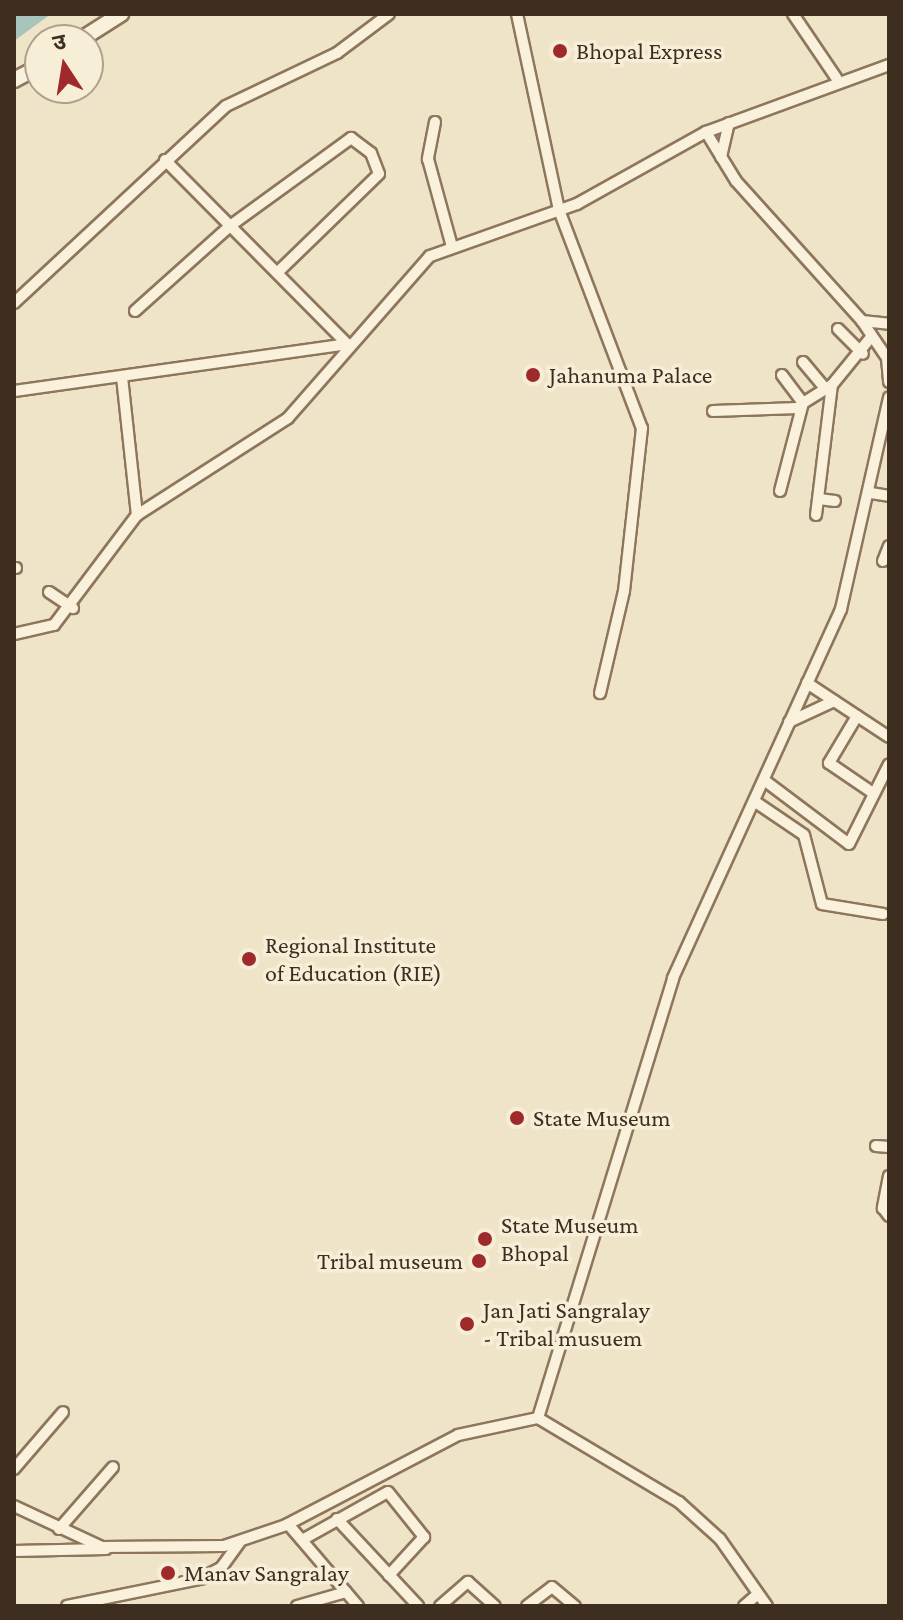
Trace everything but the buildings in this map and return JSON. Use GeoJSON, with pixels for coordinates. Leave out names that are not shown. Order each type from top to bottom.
{"type":"FeatureCollection","features":[{"type":"Feature","properties":{"kind":"street"},"geometry":{"type":"LineString","coordinates":[[104,25],[121,14]]}},
{"type":"Feature","properties":{"kind":"street"},"geometry":{"type":"LineString","coordinates":[[14,303],[165,160],[238,99],[337,53],[389,14]]}},
{"type":"Feature","properties":{"kind":"street"},"geometry":{"type":"LineString","coordinates":[[517,14],[559,210],[642,428],[624,591],[600,693]]}},
{"type":"Feature","properties":{"kind":"street"},"geometry":{"type":"LineString","coordinates":[[793,14],[837,79]]}},
{"type":"Feature","properties":{"kind":"street"},"geometry":{"type":"LineString","coordinates":[[14,634],[54,625],[73,608],[137,515],[288,418],[347,344],[430,256],[451,243],[559,210],[706,132],[837,79],[889,65]]}},
{"type":"Feature","properties":{"kind":"street"},"geometry":{"type":"LineString","coordinates":[[435,122],[428,159],[451,243]]}},
{"type":"Feature","properties":{"kind":"street"},"geometry":{"type":"LineString","coordinates":[[721,157],[729,123]]}},
{"type":"Feature","properties":{"kind":"street"},"geometry":{"type":"LineString","coordinates":[[706,132],[721,157],[862,321],[887,358],[889,382]]}},
{"type":"Feature","properties":{"kind":"street"},"geometry":{"type":"LineString","coordinates":[[135,311],[230,226],[351,138],[371,153],[379,174],[277,273]]}},
{"type":"Feature","properties":{"kind":"street"},"geometry":{"type":"LineString","coordinates":[[165,160],[347,344]]}},
{"type":"Feature","properties":{"kind":"street"},"geometry":{"type":"LineString","coordinates":[[862,321],[889,324]]}},
{"type":"Feature","properties":{"kind":"street"},"geometry":{"type":"LineString","coordinates":[[838,329],[863,354]]}},
{"type":"Feature","properties":{"kind":"street"},"geometry":{"type":"LineString","coordinates":[[713,411],[791,411],[828,386],[863,354],[872,336]]}},
{"type":"Feature","properties":{"kind":"street"},"geometry":{"type":"LineString","coordinates":[[14,391],[347,344]]}},
{"type":"Feature","properties":{"kind":"street"},"geometry":{"type":"LineString","coordinates":[[803,362],[828,386]]}},
{"type":"Feature","properties":{"kind":"street"},"geometry":{"type":"LineString","coordinates":[[782,375],[803,403]]}},
{"type":"Feature","properties":{"kind":"street"},"geometry":{"type":"LineString","coordinates":[[122,377],[137,515]]}},
{"type":"Feature","properties":{"kind":"street"},"geometry":{"type":"LineString","coordinates":[[816,515],[828,386]]}},
{"type":"Feature","properties":{"kind":"street"},"geometry":{"type":"LineString","coordinates":[[538,1418],[650,1044],[754,801],[841,609],[871,493],[889,397]]}},
{"type":"Feature","properties":{"kind":"street"},"geometry":{"type":"LineString","coordinates":[[780,491],[803,403]]}},
{"type":"Feature","properties":{"kind":"street"},"geometry":{"type":"LineString","coordinates":[[871,493],[889,496]]}},
{"type":"Feature","properties":{"kind":"street"},"geometry":{"type":"LineString","coordinates":[[819,499],[835,501]]}},
{"type":"Feature","properties":{"kind":"street"},"geometry":{"type":"LineString","coordinates":[[883,561],[889,546]]}},
{"type":"Feature","properties":{"kind":"street"},"geometry":{"type":"LineString","coordinates":[[49,592],[73,608]]}},
{"type":"Feature","properties":{"kind":"street"},"geometry":{"type":"LineString","coordinates":[[807,683],[889,737]]}},
{"type":"Feature","properties":{"kind":"street"},"geometry":{"type":"LineString","coordinates":[[789,723],[834,701]]}},
{"type":"Feature","properties":{"kind":"street"},"geometry":{"type":"LineString","coordinates":[[857,716],[829,763],[873,793]]}},
{"type":"Feature","properties":{"kind":"street"},"geometry":{"type":"LineString","coordinates":[[764,780],[849,844],[889,764]]}},
{"type":"Feature","properties":{"kind":"street"},"geometry":{"type":"LineString","coordinates":[[754,801],[804,835],[822,904],[883,914]]}},
{"type":"Feature","properties":{"kind":"street"},"geometry":{"type":"LineString","coordinates":[[876,1146],[889,1147]]}},
{"type":"Feature","properties":{"kind":"street"},"geometry":{"type":"LineString","coordinates":[[889,1176],[883,1208],[889,1216]]}},
{"type":"Feature","properties":{"kind":"street"},"geometry":{"type":"LineString","coordinates":[[14,1469],[63,1412]]}},
{"type":"Feature","properties":{"kind":"street"},"geometry":{"type":"LineString","coordinates":[[14,1551],[66,1555],[112,1548],[239,1543],[288,1524],[405,1457],[490,1425],[538,1418],[679,1502],[720,1539],[767,1606]]}},
{"type":"Feature","properties":{"kind":"street"},"geometry":{"type":"LineString","coordinates":[[59,1529],[113,1467]]}},
{"type":"Feature","properties":{"kind":"street"},"geometry":{"type":"LineString","coordinates":[[302,1540],[383,1493],[394,1496],[424,1537],[389,1575]]}},
{"type":"Feature","properties":{"kind":"street"},"geometry":{"type":"LineString","coordinates":[[14,1506],[59,1529],[112,1548]]}},
{"type":"Feature","properties":{"kind":"street"},"geometry":{"type":"LineString","coordinates":[[337,1519],[418,1606]]}},
{"type":"Feature","properties":{"kind":"street"},"geometry":{"type":"LineString","coordinates":[[288,1524],[358,1606]]}},
{"type":"Feature","properties":{"kind":"street"},"geometry":{"type":"LineString","coordinates":[[67,1606],[200,1579],[221,1568],[239,1543]]}},
{"type":"Feature","properties":{"kind":"street"},"geometry":{"type":"LineString","coordinates":[[440,1606],[468,1582],[495,1606]]}},
{"type":"Feature","properties":{"kind":"street"},"geometry":{"type":"LineString","coordinates":[[527,1606],[552,1587],[575,1606]]}},
{"type":"Feature","properties":{"kind":"street"},"geometry":{"type":"LineString","coordinates":[[297,1606],[346,1592]]}},
{"type":"Feature","properties":{"kind":"street"},"geometry":{"type":"LineString","coordinates":[[744,1606],[758,1594]]}},
{"type":"Feature","properties":{"kind":"water"},"geometry":{"type":"Polygon","coordinates":[[[14,14],[51,14],[37,24],[24,24],[24,34],[14,41],[14,14]]]}},
{"type":"Feature","properties":{"kind":"place","name":"Bhopal Express"},"geometry":{"type":"Point","coordinates":[560,51]}},
{"type":"Feature","properties":{"kind":"place","name":"Jahanuma Palace"},"geometry":{"type":"Point","coordinates":[533,375]}},
{"type":"Feature","properties":{"kind":"place","name":"Regional Institute of Education (RIE)"},"geometry":{"type":"Point","coordinates":[249,959]}},
{"type":"Feature","properties":{"kind":"place","name":"State Museum"},"geometry":{"type":"Point","coordinates":[517,1118]}},
{"type":"Feature","properties":{"kind":"place","name":"State Museum Bhopal"},"geometry":{"type":"Point","coordinates":[485,1239]}},
{"type":"Feature","properties":{"kind":"place","name":"Tribal museum"},"geometry":{"type":"Point","coordinates":[479,1261]}},
{"type":"Feature","properties":{"kind":"place","name":"Jan Jati Sangralay - Tribal musuem"},"geometry":{"type":"Point","coordinates":[467,1324]}},
{"type":"Feature","properties":{"kind":"place","name":"Manav Sangralay"},"geometry":{"type":"Point","coordinates":[168,1573]}}]}
